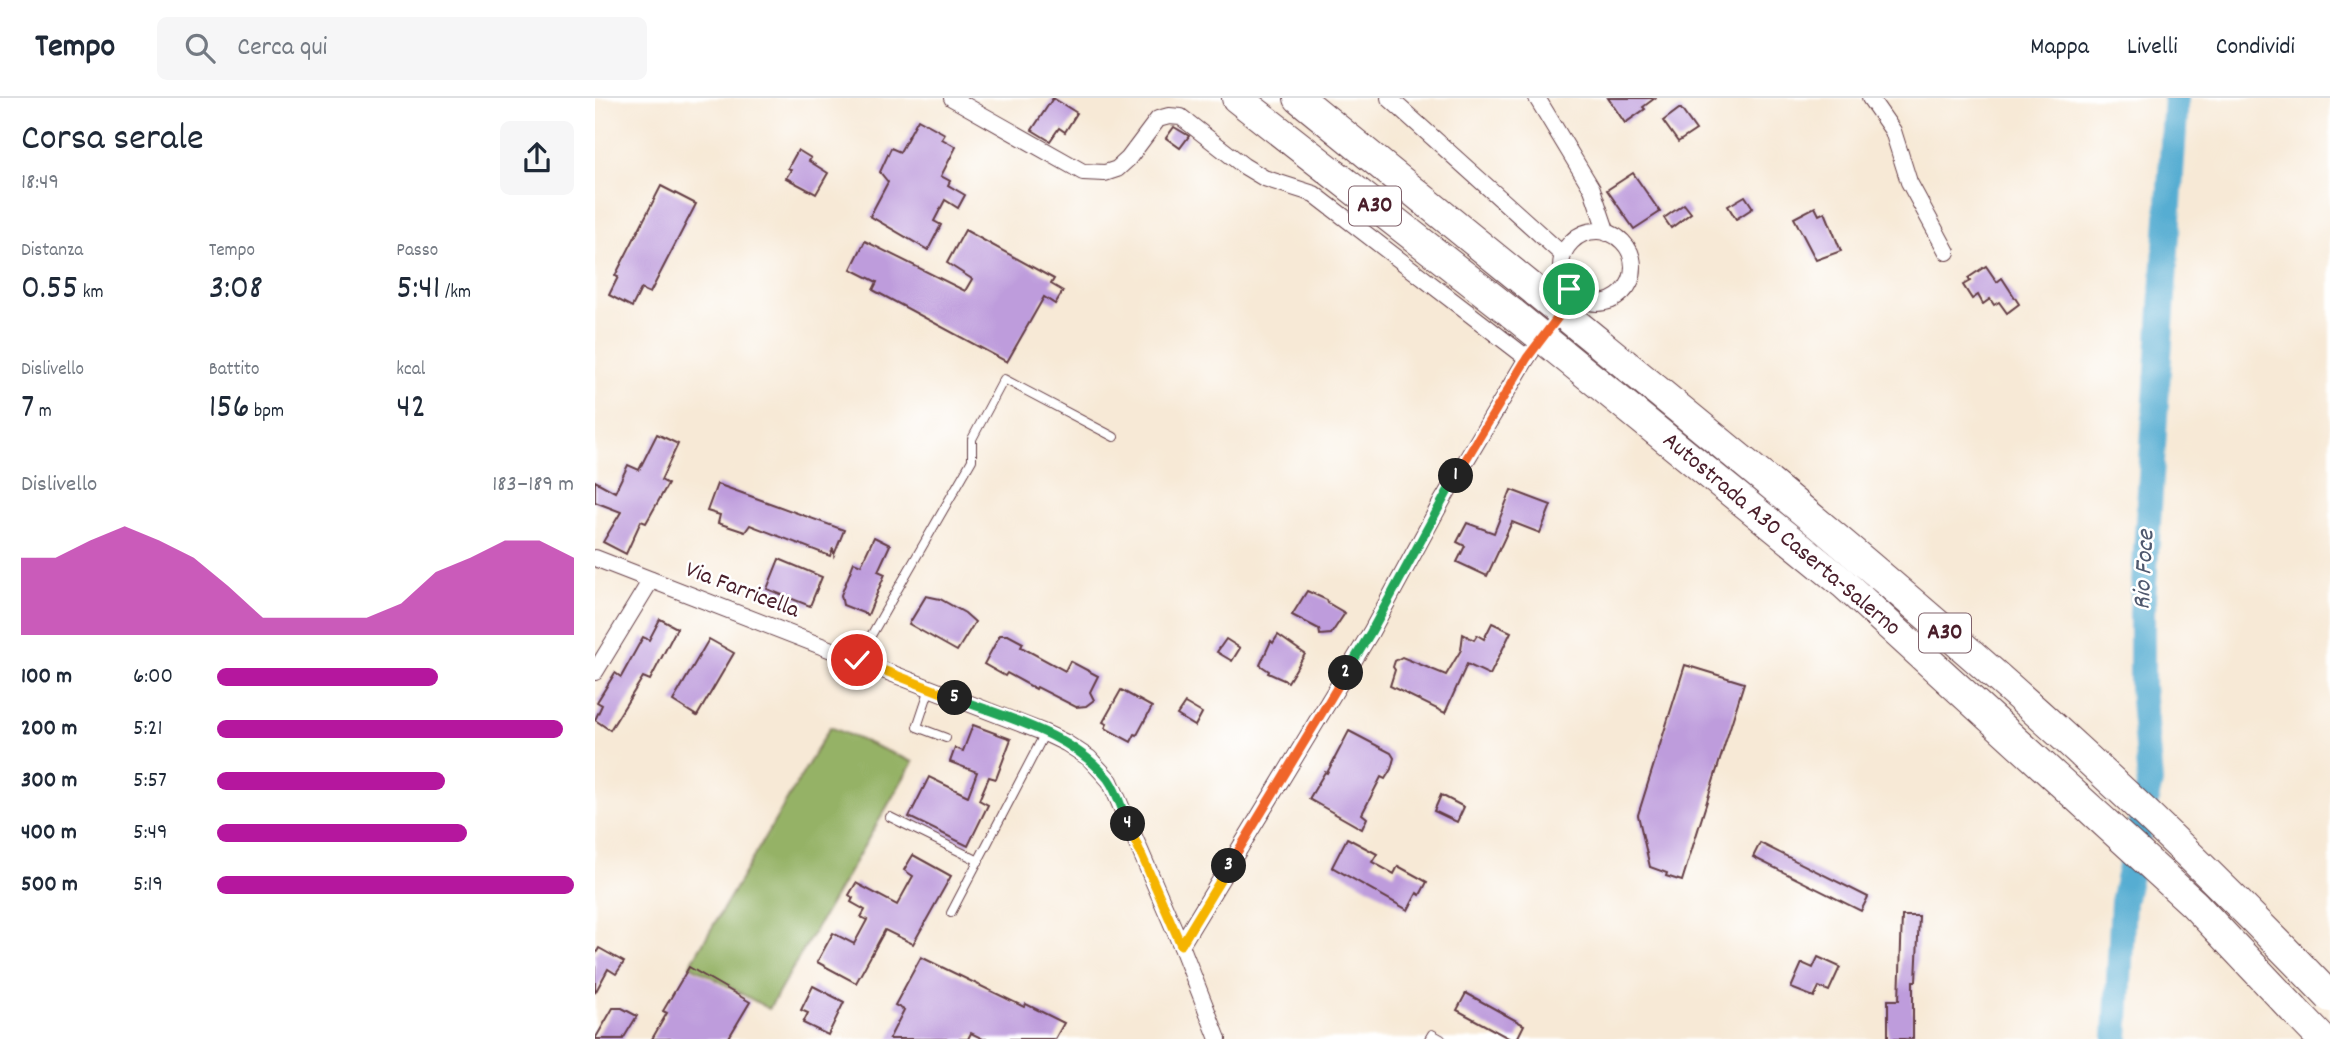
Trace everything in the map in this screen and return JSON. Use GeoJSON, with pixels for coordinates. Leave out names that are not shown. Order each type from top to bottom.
{"type":"FeatureCollection","features":[{"type":"Feature","properties":{"kind":"highway","name":"Autostrada A30 Caserta-Salerno"},"geometry":{"type":"LineString","coordinates":[[1237,98],[1513,314],[1843,583],[2194,904],[2322,1039]]}},
{"type":"Feature","properties":{"kind":"highway","name":"Autostrada A30 Caserta-Salerno"},"geometry":{"type":"LineString","coordinates":[[1299,98],[1809,515],[2057,731],[2247,911],[2330,997]]}},
{"type":"Feature","properties":{"kind":"highway"},"geometry":{"type":"LineString","coordinates":[[2294,1010],[2315,1039]]}},
{"type":"Feature","properties":{"kind":"street"},"geometry":{"type":"LineString","coordinates":[[952,98],[1083,172],[1105,173],[1117,169],[1128,159],[1158,119],[1181,117],[1244,166],[1264,178],[1314,194],[1527,358]]}},
{"type":"Feature","properties":{"kind":"street"},"geometry":{"type":"LineString","coordinates":[[1388,98],[1563,255]]}},
{"type":"Feature","properties":{"kind":"street"},"geometry":{"type":"LineString","coordinates":[[1537,98],[1593,189],[1607,233]]}},
{"type":"Feature","properties":{"kind":"street"},"geometry":{"type":"LineString","coordinates":[[1870,98],[1893,131],[1909,182],[1947,252]]}},
{"type":"Feature","properties":{"kind":"street"},"geometry":{"type":"LineString","coordinates":[[1586,233],[1607,233],[1618,238],[1627,247],[1632,258],[1630,282],[1623,292],[1613,299],[1601,303],[1589,302],[1575,295],[1563,279],[1563,255],[1576,238],[1586,233]]}},
{"type":"Feature","properties":{"kind":"street"},"geometry":{"type":"LineString","coordinates":[[1181,945],[1371,632],[1442,501],[1527,358],[1575,295]]}},
{"type":"Feature","properties":{"kind":"street","name":"Via Farricella"},"geometry":{"type":"LineString","coordinates":[[595,558],[1045,733],[1089,758],[1110,782],[1181,945],[1218,1039]]}},
{"type":"Feature","properties":{"kind":"street"},"geometry":{"type":"LineString","coordinates":[[595,671],[651,580]]}},
{"type":"Feature","properties":{"kind":"lane"},"geometry":{"type":"LineString","coordinates":[[857,660],[972,460],[972,439],[1004,379],[1114,437]]}},
{"type":"Feature","properties":{"kind":"lane"},"geometry":{"type":"LineString","coordinates":[[930,688],[916,727],[946,738]]}},
{"type":"Feature","properties":{"kind":"lane"},"geometry":{"type":"LineString","coordinates":[[951,913],[1045,733]]}},
{"type":"Feature","properties":{"kind":"lane"},"geometry":{"type":"LineString","coordinates":[[890,817],[979,861]]}},
{"type":"Feature","properties":{"kind":"lane"},"geometry":{"type":"LineString","coordinates":[[1429,1039],[1432,1034],[1441,1039]]}},
{"type":"Feature","properties":{"kind":"green space"},"geometry":{"type":"Polygon","coordinates":[[[830,727],[913,762],[769,1009],[690,965],[830,727]]]}},
{"type":"Feature","properties":{"kind":"building"},"geometry":{"type":"Polygon","coordinates":[[[1053,98],[1077,113],[1065,132],[1059,128],[1050,141],[1032,130],[1053,98]]]}},
{"type":"Feature","properties":{"kind":"building"},"geometry":{"type":"Polygon","coordinates":[[[1608,98],[1655,98],[1625,123],[1608,98]]]}},
{"type":"Feature","properties":{"kind":"building"},"geometry":{"type":"Polygon","coordinates":[[[1679,109],[1696,130],[1678,142],[1663,121],[1679,109]]]}},
{"type":"Feature","properties":{"kind":"building"},"geometry":{"type":"Polygon","coordinates":[[[918,119],[945,134],[942,139],[956,147],[941,176],[950,181],[948,185],[965,195],[958,208],[945,200],[934,221],[941,225],[928,250],[870,216],[888,182],[880,172],[891,148],[900,152],[918,119]]]}},
{"type":"Feature","properties":{"kind":"building"},"geometry":{"type":"Polygon","coordinates":[[[1174,127],[1189,136],[1180,148],[1166,138],[1174,127]]]}},
{"type":"Feature","properties":{"kind":"building"},"geometry":{"type":"Polygon","coordinates":[[[798,150],[828,173],[816,194],[786,178],[791,170],[788,168],[798,150]]]}},
{"type":"Feature","properties":{"kind":"building"},"geometry":{"type":"Polygon","coordinates":[[[1633,173],[1660,212],[1634,229],[1607,190],[1633,173]]]}},
{"type":"Feature","properties":{"kind":"building"},"geometry":{"type":"Polygon","coordinates":[[[661,186],[696,204],[650,293],[641,289],[632,307],[609,295],[618,277],[615,276],[661,186]]]}},
{"type":"Feature","properties":{"kind":"building"},"geometry":{"type":"Polygon","coordinates":[[[1745,196],[1753,208],[1736,219],[1728,206],[1745,196]]]}},
{"type":"Feature","properties":{"kind":"building"},"geometry":{"type":"Polygon","coordinates":[[[1684,204],[1691,213],[1671,228],[1664,218],[1684,204]]]}},
{"type":"Feature","properties":{"kind":"building"},"geometry":{"type":"Polygon","coordinates":[[[1815,207],[1819,215],[1825,212],[1841,251],[1816,260],[1794,218],[1815,207]]]}},
{"type":"Feature","properties":{"kind":"building"},"geometry":{"type":"Polygon","coordinates":[[[965,230],[1054,279],[1051,284],[1063,291],[1055,304],[1044,297],[1007,362],[873,290],[877,282],[851,269],[865,241],[965,291],[972,279],[947,263],[965,230]]]}},
{"type":"Feature","properties":{"kind":"building"},"geometry":{"type":"Polygon","coordinates":[[[1986,266],[1997,282],[2002,278],[2019,304],[2007,313],[1999,302],[1994,305],[1990,299],[1983,304],[1978,295],[1972,299],[1963,285],[1970,281],[1968,278],[1986,266]]]}},
{"type":"Feature","properties":{"kind":"building"},"geometry":{"type":"Polygon","coordinates":[[[657,434],[678,444],[661,480],[668,484],[646,523],[641,521],[626,554],[603,542],[621,512],[595,502],[595,481],[615,492],[628,465],[639,470],[657,434]]]}},
{"type":"Feature","properties":{"kind":"building"},"geometry":{"type":"Polygon","coordinates":[[[717,484],[844,530],[834,555],[833,548],[830,556],[750,525],[745,532],[718,523],[720,515],[707,511],[717,484]]]}},
{"type":"Feature","properties":{"kind":"building"},"geometry":{"type":"Polygon","coordinates":[[[1511,490],[1551,505],[1540,533],[1512,522],[1487,576],[1457,562],[1465,546],[1457,542],[1467,523],[1494,533],[1511,490]]]}},
{"type":"Feature","properties":{"kind":"building"},"geometry":{"type":"Polygon","coordinates":[[[874,537],[890,545],[878,571],[885,574],[868,615],[843,605],[841,595],[854,562],[861,565],[874,537]]]}},
{"type":"Feature","properties":{"kind":"building"},"geometry":{"type":"Polygon","coordinates":[[[779,559],[822,577],[810,606],[767,589],[779,559]]]}},
{"type":"Feature","properties":{"kind":"building"},"geometry":{"type":"Polygon","coordinates":[[[1307,591],[1327,600],[1345,613],[1331,634],[1320,635],[1319,629],[1292,615],[1307,591]]]}},
{"type":"Feature","properties":{"kind":"building"},"geometry":{"type":"Polygon","coordinates":[[[926,596],[940,599],[975,622],[957,651],[909,624],[926,596]]]}},
{"type":"Feature","properties":{"kind":"building"},"geometry":{"type":"Polygon","coordinates":[[[660,619],[677,628],[650,680],[643,677],[610,730],[595,720],[602,705],[597,702],[615,673],[621,677],[643,637],[649,640],[660,619]]]}},
{"type":"Feature","properties":{"kind":"building"},"geometry":{"type":"Polygon","coordinates":[[[1492,623],[1511,632],[1490,675],[1467,664],[1445,713],[1390,686],[1395,661],[1402,657],[1446,675],[1461,650],[1463,634],[1474,640],[1477,635],[1484,639],[1492,623]]]}},
{"type":"Feature","properties":{"kind":"building"},"geometry":{"type":"Polygon","coordinates":[[[1000,635],[1008,635],[1023,643],[1021,647],[1065,671],[1070,661],[1098,676],[1090,692],[1094,700],[1086,706],[1076,707],[984,664],[1000,635]]]}},
{"type":"Feature","properties":{"kind":"building"},"geometry":{"type":"Polygon","coordinates":[[[1278,635],[1305,654],[1288,682],[1268,673],[1269,671],[1260,665],[1271,641],[1273,643],[1278,635]]]}},
{"type":"Feature","properties":{"kind":"building"},"geometry":{"type":"Polygon","coordinates":[[[709,639],[734,653],[697,716],[673,701],[709,639]]]}},
{"type":"Feature","properties":{"kind":"building"},"geometry":{"type":"Polygon","coordinates":[[[1226,639],[1240,648],[1232,661],[1217,652],[1226,639]]]}},
{"type":"Feature","properties":{"kind":"building"},"geometry":{"type":"Polygon","coordinates":[[[1685,665],[1744,683],[1682,881],[1650,867],[1638,815],[1685,665]]]}},
{"type":"Feature","properties":{"kind":"building"},"geometry":{"type":"Polygon","coordinates":[[[1121,690],[1152,707],[1131,742],[1105,728],[1107,724],[1103,722],[1121,690]]]}},
{"type":"Feature","properties":{"kind":"building"},"geometry":{"type":"Polygon","coordinates":[[[1185,703],[1202,713],[1195,726],[1177,715],[1185,703]]]}},
{"type":"Feature","properties":{"kind":"building"},"geometry":{"type":"Polygon","coordinates":[[[973,725],[1011,739],[996,779],[989,777],[979,800],[988,805],[968,846],[909,817],[929,777],[968,796],[977,772],[950,762],[955,748],[963,751],[973,725]]]}},
{"type":"Feature","properties":{"kind":"building"},"geometry":{"type":"Polygon","coordinates":[[[1349,731],[1391,753],[1394,758],[1391,769],[1385,779],[1381,777],[1362,814],[1367,818],[1362,829],[1309,799],[1325,772],[1327,773],[1349,731]]]}},
{"type":"Feature","properties":{"kind":"building"},"geometry":{"type":"Polygon","coordinates":[[[1441,795],[1464,807],[1457,822],[1434,811],[1441,795]]]}},
{"type":"Feature","properties":{"kind":"building"},"geometry":{"type":"Polygon","coordinates":[[[1347,838],[1377,854],[1372,862],[1394,874],[1398,866],[1427,882],[1408,910],[1332,867],[1347,838]]]}},
{"type":"Feature","properties":{"kind":"building"},"geometry":{"type":"Polygon","coordinates":[[[1760,843],[1868,897],[1861,911],[1753,857],[1760,843]]]}},
{"type":"Feature","properties":{"kind":"building"},"geometry":{"type":"Polygon","coordinates":[[[913,855],[951,876],[913,944],[885,930],[856,983],[817,962],[833,933],[854,944],[867,920],[861,917],[865,910],[851,902],[853,898],[849,895],[856,883],[897,905],[913,876],[904,870],[913,855]]]}},
{"type":"Feature","properties":{"kind":"building"},"geometry":{"type":"Polygon","coordinates":[[[1902,916],[1919,916],[1916,981],[1913,981],[1913,1039],[1888,1039],[1888,1000],[1899,1000],[1902,916]]]}},
{"type":"Feature","properties":{"kind":"building"},"geometry":{"type":"Polygon","coordinates":[[[599,948],[624,962],[616,974],[608,969],[595,993],[595,955],[599,948]]]}},
{"type":"Feature","properties":{"kind":"building"},"geometry":{"type":"Polygon","coordinates":[[[921,957],[1024,1007],[1026,1004],[1064,1023],[1055,1039],[983,1039],[971,1033],[968,1039],[889,1039],[904,1010],[895,1005],[921,957]]]}},
{"type":"Feature","properties":{"kind":"building"},"geometry":{"type":"Polygon","coordinates":[[[1818,957],[1840,967],[1829,991],[1819,987],[1814,997],[1791,988],[1802,963],[1813,968],[1818,957]]]}},
{"type":"Feature","properties":{"kind":"building"},"geometry":{"type":"Polygon","coordinates":[[[689,967],[750,1002],[728,1039],[652,1039],[667,1013],[663,1011],[689,967]]]}},
{"type":"Feature","properties":{"kind":"building"},"geometry":{"type":"Polygon","coordinates":[[[813,986],[844,1002],[828,1035],[803,1023],[808,1013],[801,1010],[813,986]]]}},
{"type":"Feature","properties":{"kind":"building"},"geometry":{"type":"Polygon","coordinates":[[[1466,993],[1524,1025],[1517,1039],[1510,1039],[1457,1010],[1466,993]]]}},
{"type":"Feature","properties":{"kind":"building"},"geometry":{"type":"Polygon","coordinates":[[[613,1008],[622,1008],[637,1016],[623,1039],[595,1039],[613,1008]]]}},
{"type":"Feature","properties":{"kind":"waterway","name":"Rio Foce"},"geometry":{"type":"LineString","coordinates":[[2116,1039],[2123,902],[2150,782],[2142,687],[2142,613],[2176,98]]}},
{"type":"Feature","properties":{"kind":"route"},"geometry":{"type":"LineString","coordinates":[[857,660],[1045,733],[1089,758],[1110,782],[1181,945],[1371,632],[1442,501],[1527,358],[1550,324],[1575,295],[1569,289]]}}]}
